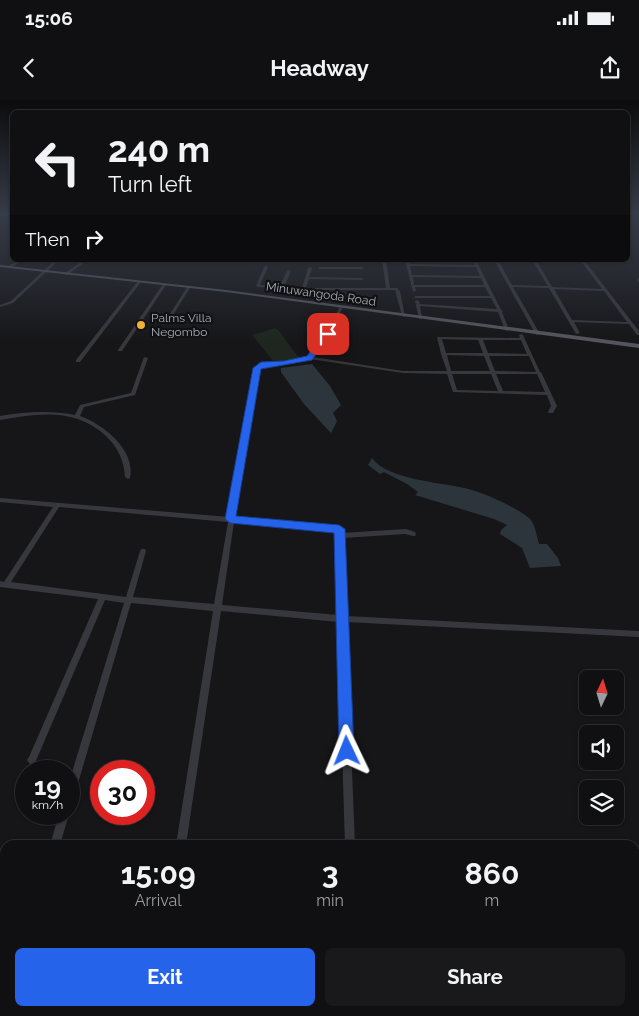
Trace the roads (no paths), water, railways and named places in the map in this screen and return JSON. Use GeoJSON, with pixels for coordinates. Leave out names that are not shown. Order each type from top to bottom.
{"type":"FeatureCollection","features":[{"type":"Feature","properties":{"kind":"main road","name":"Minuwangoda Road"},"geometry":{"type":"LineString","coordinates":[[0,266],[251,295],[639,346]]}},
{"type":"Feature","properties":{"kind":"street"},"geometry":{"type":"LineString","coordinates":[[9,267],[18,262]]}},
{"type":"Feature","properties":{"kind":"street"},"geometry":{"type":"LineString","coordinates":[[0,306],[12,302],[56,262]]}},
{"type":"Feature","properties":{"kind":"street"},"geometry":{"type":"LineString","coordinates":[[66,274],[83,262]]}},
{"type":"Feature","properties":{"kind":"street"},"geometry":{"type":"LineString","coordinates":[[362,262],[362,289]]}},
{"type":"Feature","properties":{"kind":"street"},"geometry":{"type":"LineString","coordinates":[[384,262],[388,289]]}},
{"type":"Feature","properties":{"kind":"street"},"geometry":{"type":"LineString","coordinates":[[407,262],[420,318]]}},
{"type":"Feature","properties":{"kind":"street"},"geometry":{"type":"LineString","coordinates":[[475,262],[485,286],[501,311],[508,330]]}},
{"type":"Feature","properties":{"kind":"street"},"geometry":{"type":"LineString","coordinates":[[497,262],[538,334]]}},
{"type":"Feature","properties":{"kind":"street"},"geometry":{"type":"LineString","coordinates":[[535,262],[578,334]]}},
{"type":"Feature","properties":{"kind":"street"},"geometry":{"type":"LineString","coordinates":[[584,262],[639,334]]}},
{"type":"Feature","properties":{"kind":"street"},"geometry":{"type":"LineString","coordinates":[[408,265],[477,266]]}},
{"type":"Feature","properties":{"kind":"street"},"geometry":{"type":"LineString","coordinates":[[251,295],[258,286],[266,267]]}},
{"type":"Feature","properties":{"kind":"street"},"geometry":{"type":"LineString","coordinates":[[304,289],[310,268]]}},
{"type":"Feature","properties":{"kind":"street"},"geometry":{"type":"LineString","coordinates":[[320,268],[362,268]]}},
{"type":"Feature","properties":{"kind":"street"},"geometry":{"type":"LineString","coordinates":[[282,287],[289,270]]}},
{"type":"Feature","properties":{"kind":"street"},"geometry":{"type":"LineString","coordinates":[[410,276],[482,277]]}},
{"type":"Feature","properties":{"kind":"street"},"geometry":{"type":"LineString","coordinates":[[307,278],[362,279]]}},
{"type":"Feature","properties":{"kind":"street"},"geometry":{"type":"LineString","coordinates":[[78,361],[139,282]]}},
{"type":"Feature","properties":{"kind":"street"},"geometry":{"type":"LineString","coordinates":[[120,350],[164,285]]}},
{"type":"Feature","properties":{"kind":"street"},"geometry":{"type":"LineString","coordinates":[[258,286],[304,289],[388,289],[398,291],[404,316]]}},
{"type":"Feature","properties":{"kind":"street"},"geometry":{"type":"LineString","coordinates":[[413,286],[485,286]]}},
{"type":"Feature","properties":{"kind":"street"},"geometry":{"type":"LineString","coordinates":[[511,286],[605,290]]}},
{"type":"Feature","properties":{"kind":"street"},"geometry":{"type":"LineString","coordinates":[[167,322],[188,288]]}},
{"type":"Feature","properties":{"kind":"street"},"geometry":{"type":"LineString","coordinates":[[416,297],[492,297]]}},
{"type":"Feature","properties":{"kind":"street"},"geometry":{"type":"LineString","coordinates":[[418,305],[501,311]]}},
{"type":"Feature","properties":{"kind":"street"},"geometry":{"type":"LineString","coordinates":[[310,358],[328,334],[342,307]]}},
{"type":"Feature","properties":{"kind":"street"},"geometry":{"type":"LineString","coordinates":[[571,321],[631,322]]}},
{"type":"Feature","properties":{"kind":"street"},"geometry":{"type":"LineString","coordinates":[[549,394],[455,391],[439,338],[521,337],[540,373],[549,394],[554,406],[551,412]]}},
{"type":"Feature","properties":{"kind":"street"},"geometry":{"type":"LineString","coordinates":[[480,338],[501,393]]}},
{"type":"Feature","properties":{"kind":"street"},"geometry":{"type":"LineString","coordinates":[[443,354],[530,355]]}},
{"type":"Feature","properties":{"kind":"street"},"geometry":{"type":"LineString","coordinates":[[77,416],[82,406],[133,394],[146,358]]}},
{"type":"Feature","properties":{"kind":"street"},"geometry":{"type":"LineString","coordinates":[[182,840],[218,609],[230,519],[257,368],[261,365],[284,364],[310,358],[403,372],[540,373]]}},
{"type":"Feature","properties":{"kind":"street"},"geometry":{"type":"LineString","coordinates":[[0,418],[26,414],[77,416],[102,427],[116,443],[128,462],[128,477]]}},
{"type":"Feature","properties":{"kind":"street"},"geometry":{"type":"LineString","coordinates":[[0,500],[339,529],[341,536],[350,840]]}},
{"type":"Feature","properties":{"kind":"street"},"geometry":{"type":"LineString","coordinates":[[57,505],[3,584],[128,600],[342,619],[639,634]]}},
{"type":"Feature","properties":{"kind":"street"},"geometry":{"type":"LineString","coordinates":[[341,536],[406,531],[413,534]]}},
{"type":"Feature","properties":{"kind":"street"},"geometry":{"type":"LineString","coordinates":[[80,761],[143,550]]}},
{"type":"Feature","properties":{"kind":"street"},"geometry":{"type":"LineString","coordinates":[[32,760],[103,597]]}},
{"type":"Feature","properties":{"kind":"street"},"geometry":{"type":"LineString","coordinates":[[56,840],[60,825]]}},
{"type":"Feature","properties":{"kind":"place","name":"Palms Villa Negombo"},"geometry":{"type":"Point","coordinates":[141,325]}}]}
